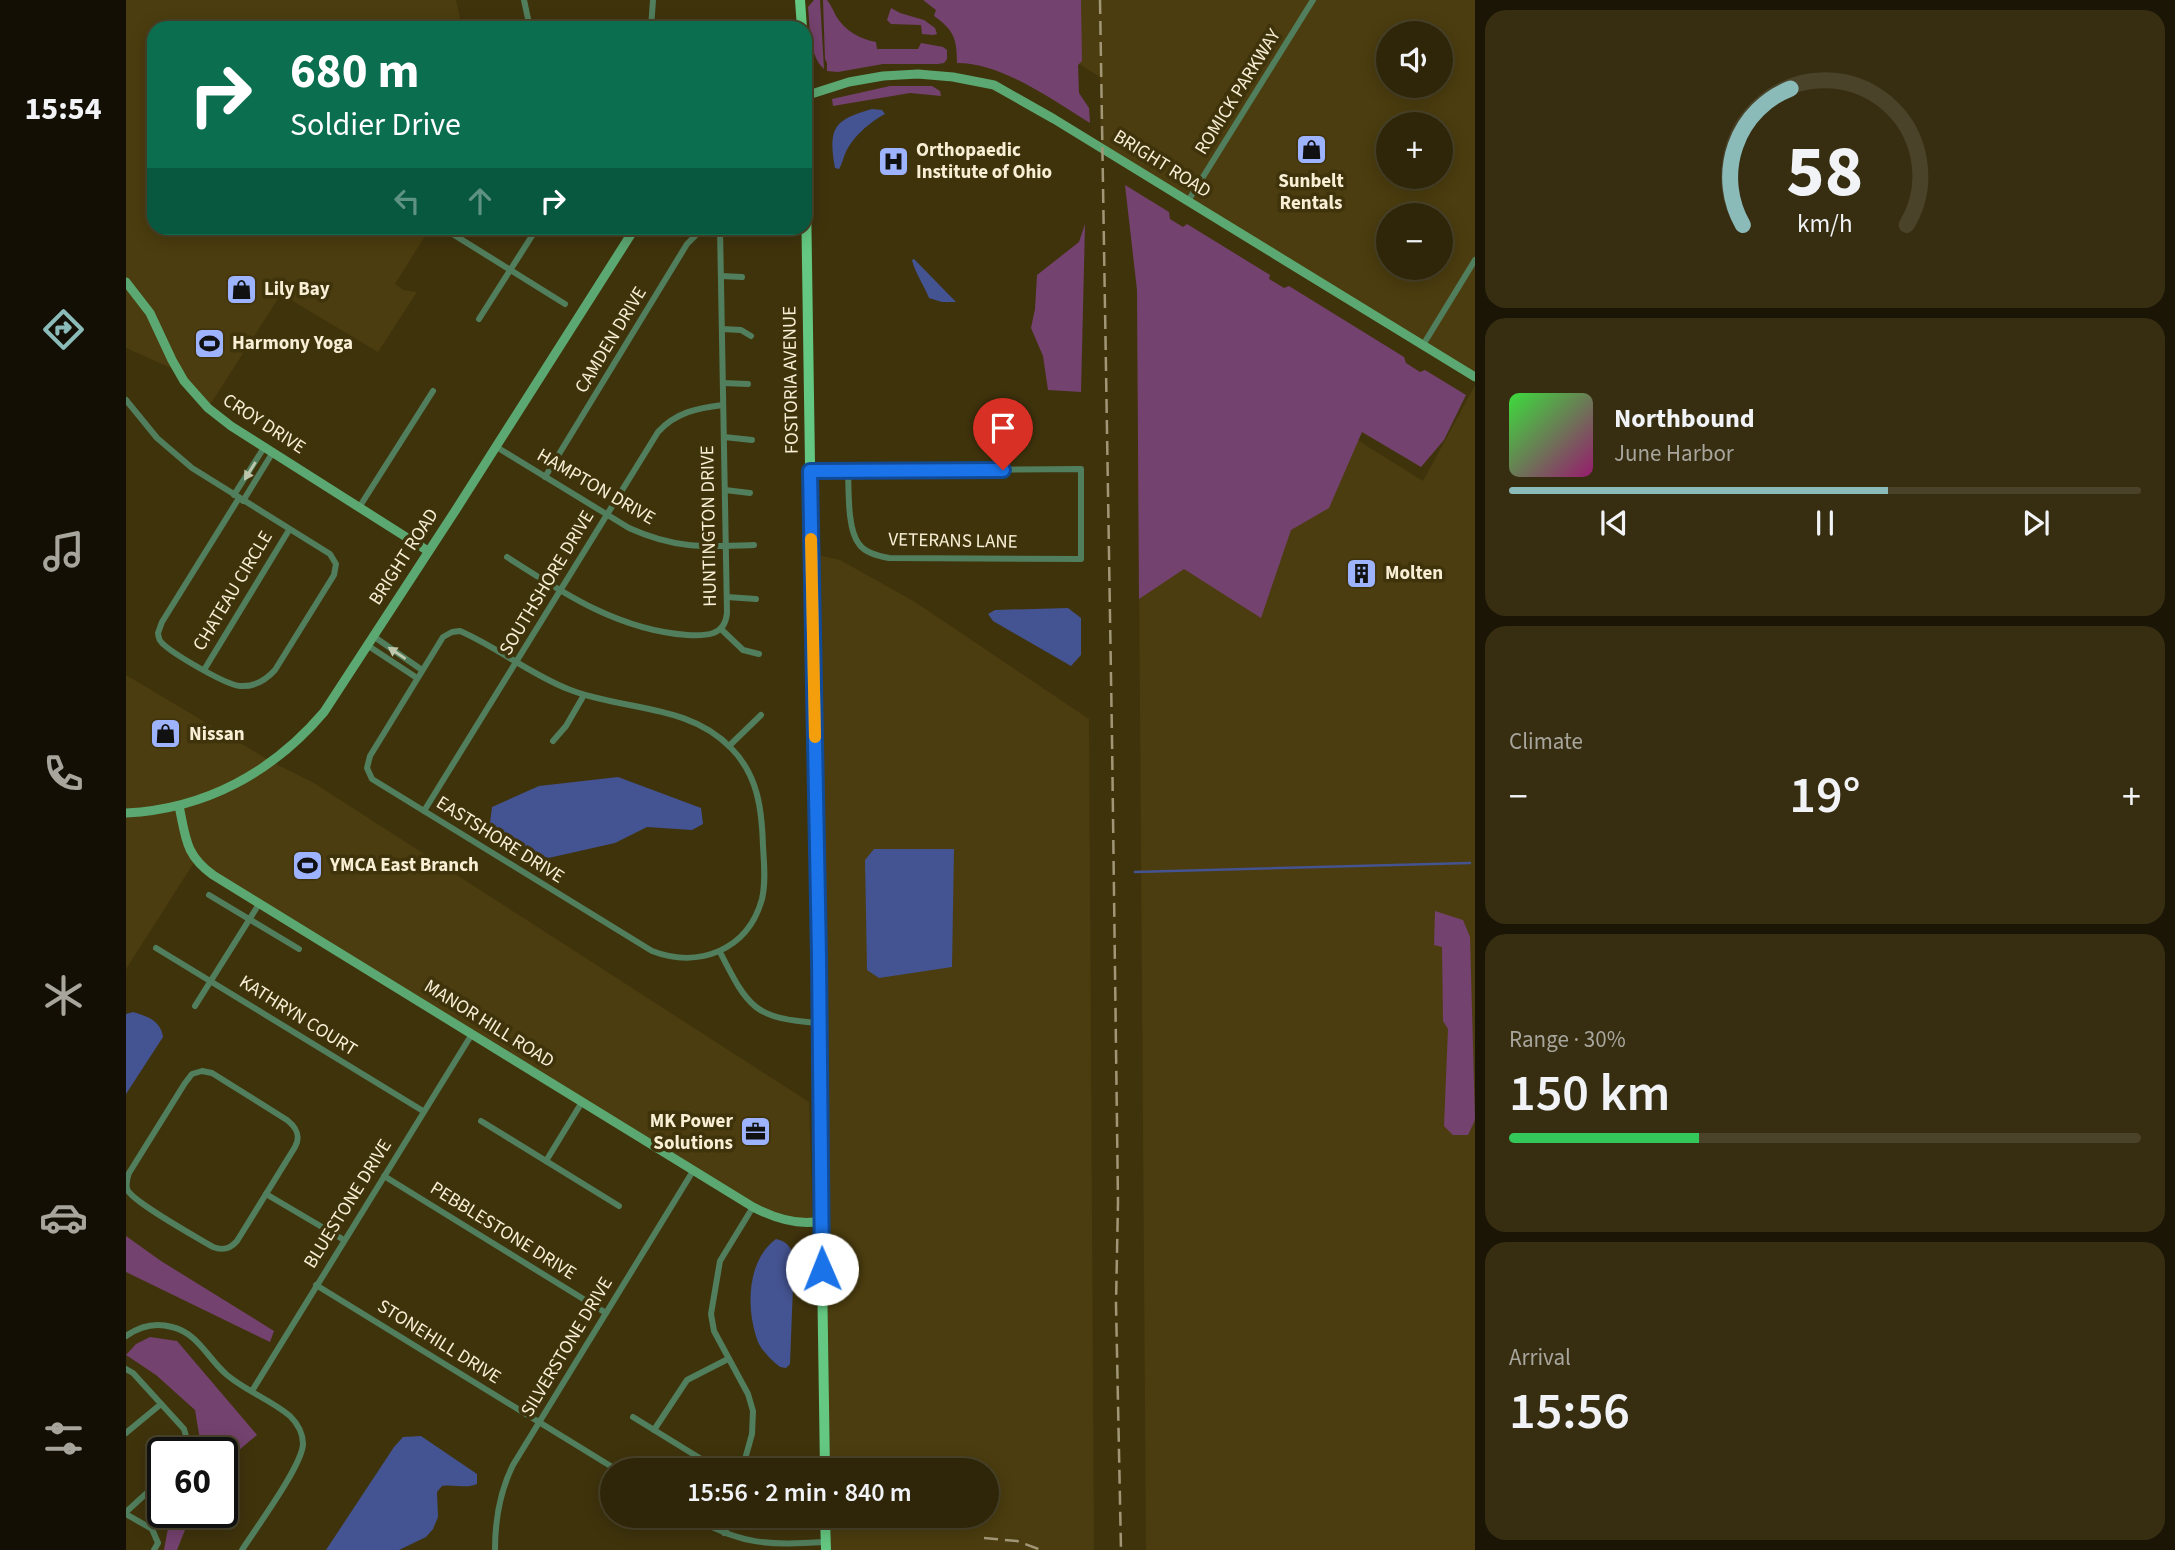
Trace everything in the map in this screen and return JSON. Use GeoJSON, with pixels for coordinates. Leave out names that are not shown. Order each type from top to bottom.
{"type":"FeatureCollection","features":[{"type":"Feature","properties":{"kind":"main road"},"geometry":{"type":"LineString","coordinates":[[800,0],[802,21]]}},
{"type":"Feature","properties":{"kind":"main road","name":"BRIGHT ROAD"},"geometry":{"type":"LineString","coordinates":[[812,94],[849,82],[918,74],[994,85],[1475,377]]}},
{"type":"Feature","properties":{"kind":"main road","name":"BRIGHT ROAD"},"geometry":{"type":"LineString","coordinates":[[126,813],[178,806],[210,797],[234,786],[258,772],[286,750],[324,712],[631,235]]}},
{"type":"Feature","properties":{"kind":"main road","name":"FOSTORIA AVENUE"},"geometry":{"type":"LineString","coordinates":[[807,235],[825,1458]]}},
{"type":"Feature","properties":{"kind":"main road","name":"CROY DRIVE"},"geometry":{"type":"LineString","coordinates":[[126,282],[150,313],[172,360],[191,390],[217,415],[428,551]]}},
{"type":"Feature","properties":{"kind":"main road","name":"MANOR HILL ROAD"},"geometry":{"type":"LineString","coordinates":[[178,806],[188,845],[195,860],[213,875],[753,1207],[789,1221],[808,1224],[821,1221]]}},
{"type":"Feature","properties":{"kind":"main road"},"geometry":{"type":"LineString","coordinates":[[825,1528],[826,1546]]}},
{"type":"Feature","properties":{"kind":"street"},"geometry":{"type":"LineString","coordinates":[[524,0],[528,21]]}},
{"type":"Feature","properties":{"kind":"street"},"geometry":{"type":"LineString","coordinates":[[652,21],[653,0]]}},
{"type":"Feature","properties":{"kind":"street","name":"ROMICK PARKWAY"},"geometry":{"type":"LineString","coordinates":[[1188,201],[1313,0]]}},
{"type":"Feature","properties":{"kind":"street"},"geometry":{"type":"LineString","coordinates":[[454,235],[565,304]]}},
{"type":"Feature","properties":{"kind":"street"},"geometry":{"type":"LineString","coordinates":[[479,319],[532,235]]}},
{"type":"Feature","properties":{"kind":"street","name":"CAMDEN DRIVE"},"geometry":{"type":"LineString","coordinates":[[545,477],[687,244],[696,235]]}},
{"type":"Feature","properties":{"kind":"street","name":"HUNTINGTON DRIVE"},"geometry":{"type":"LineString","coordinates":[[507,557],[596,611],[645,628],[703,636],[713,634],[721,628],[726,618],[727,597],[719,235]]}},
{"type":"Feature","properties":{"kind":"street"},"geometry":{"type":"LineString","coordinates":[[1423,345],[1475,260]]}},
{"type":"Feature","properties":{"kind":"street"},"geometry":{"type":"LineString","coordinates":[[721,276],[742,277]]}},
{"type":"Feature","properties":{"kind":"street"},"geometry":{"type":"LineString","coordinates":[[722,329],[741,330],[751,336]]}},
{"type":"Feature","properties":{"kind":"street"},"geometry":{"type":"LineString","coordinates":[[723,383],[748,384]]}},
{"type":"Feature","properties":{"kind":"street"},"geometry":{"type":"LineString","coordinates":[[360,506],[433,391]]}},
{"type":"Feature","properties":{"kind":"street","name":"CHATEAU CIRCLE"},"geometry":{"type":"LineString","coordinates":[[126,400],[170,450],[192,468],[334,558],[334,575],[281,660],[267,678],[256,684],[239,686],[222,681],[167,647],[158,633],[162,622],[239,498]]}},
{"type":"Feature","properties":{"kind":"street","name":"SOUTHSHORE DRIVE"},"geometry":{"type":"LineString","coordinates":[[424,811],[606,514],[662,428],[691,410],[723,405]]}},
{"type":"Feature","properties":{"kind":"street"},"geometry":{"type":"LineString","coordinates":[[724,437],[752,440]]}},
{"type":"Feature","properties":{"kind":"street","name":"HAMPTON DRIVE"},"geometry":{"type":"LineString","coordinates":[[495,446],[629,528],[663,541],[698,547],[754,545]]}},
{"type":"Feature","properties":{"kind":"street"},"geometry":{"type":"LineString","coordinates":[[239,498],[269,449]]}},
{"type":"Feature","properties":{"kind":"street","name":"VETERANS LANE"},"geometry":{"type":"LineString","coordinates":[[1081,469],[1081,559],[889,558],[875,555],[858,543],[852,525],[848,471],[1081,469]]}},
{"type":"Feature","properties":{"kind":"street"},"geometry":{"type":"LineString","coordinates":[[810,471],[848,471]]}},
{"type":"Feature","properties":{"kind":"street"},"geometry":{"type":"LineString","coordinates":[[725,490],[750,493]]}},
{"type":"Feature","properties":{"kind":"street","name":"CHATEAU CIRCLE"},"geometry":{"type":"LineString","coordinates":[[204,670],[289,530]]}},
{"type":"Feature","properties":{"kind":"street"},"geometry":{"type":"LineString","coordinates":[[727,597],[756,599]]}},
{"type":"Feature","properties":{"kind":"street"},"geometry":{"type":"LineString","coordinates":[[721,628],[743,650],[759,654]]}},
{"type":"Feature","properties":{"kind":"street"},"geometry":{"type":"LineString","coordinates":[[370,641],[418,678],[443,637],[456,631],[463,632],[565,688],[584,695],[687,718],[708,729],[729,746],[747,769],[760,802],[764,877],[762,900],[753,920],[738,938],[720,952],[743,995],[761,1010],[782,1020],[820,1023]]}},
{"type":"Feature","properties":{"kind":"street"},"geometry":{"type":"LineString","coordinates":[[370,641],[422,670]]}},
{"type":"Feature","properties":{"kind":"street","name":"EASTSHORE DRIVE"},"geometry":{"type":"LineString","coordinates":[[418,678],[370,756],[367,768],[377,783],[652,951],[687,958],[720,952]]}},
{"type":"Feature","properties":{"kind":"street"},"geometry":{"type":"LineString","coordinates":[[553,741],[566,726],[584,695]]}},
{"type":"Feature","properties":{"kind":"street"},"geometry":{"type":"LineString","coordinates":[[729,746],[761,715]]}},
{"type":"Feature","properties":{"kind":"street"},"geometry":{"type":"LineString","coordinates":[[209,895],[299,949]]}},
{"type":"Feature","properties":{"kind":"street"},"geometry":{"type":"LineString","coordinates":[[195,1006],[259,904]]}},
{"type":"Feature","properties":{"kind":"street","name":"KATHRYN COURT"},"geometry":{"type":"LineString","coordinates":[[156,948],[423,1111]]}},
{"type":"Feature","properties":{"kind":"street","name":"BLUESTONE DRIVE"},"geometry":{"type":"LineString","coordinates":[[251,1391],[472,1034]]}},
{"type":"Feature","properties":{"kind":"street"},"geometry":{"type":"LineString","coordinates":[[202,1071],[212,1073],[295,1127],[299,1137],[297,1142],[267,1194],[237,1241],[223,1249],[213,1247],[129,1193],[126,1184],[129,1173],[192,1074],[202,1071]]}},
{"type":"Feature","properties":{"kind":"street"},"geometry":{"type":"LineString","coordinates":[[546,1161],[582,1102]]}},
{"type":"Feature","properties":{"kind":"street"},"geometry":{"type":"LineString","coordinates":[[481,1121],[619,1206]]}},
{"type":"Feature","properties":{"kind":"street","name":"SILVERSTONE DRIVE"},"geometry":{"type":"LineString","coordinates":[[495,1550],[496,1520],[503,1486],[513,1465],[693,1171]]}},
{"type":"Feature","properties":{"kind":"street","name":"PEBBLESTONE DRIVE"},"geometry":{"type":"LineString","coordinates":[[384,1175],[606,1312]]}},
{"type":"Feature","properties":{"kind":"street"},"geometry":{"type":"LineString","coordinates":[[267,1194],[344,1240]]}},
{"type":"Feature","properties":{"kind":"street"},"geometry":{"type":"LineString","coordinates":[[745,1458],[752,1434],[753,1411],[748,1394],[714,1331],[711,1320],[716,1272],[753,1207]]}},
{"type":"Feature","properties":{"kind":"street","name":"STONEHILL DRIVE"},"geometry":{"type":"LineString","coordinates":[[316,1285],[600,1460]]}},
{"type":"Feature","properties":{"kind":"street"},"geometry":{"type":"LineString","coordinates":[[126,1336],[136,1329],[152,1324],[171,1326],[183,1331],[199,1342],[226,1374],[289,1416],[301,1429],[303,1445],[299,1462],[242,1550]]}},
{"type":"Feature","properties":{"kind":"street"},"geometry":{"type":"LineString","coordinates":[[654,1430],[687,1380],[728,1359]]}},
{"type":"Feature","properties":{"kind":"street"},"geometry":{"type":"LineString","coordinates":[[126,1370],[133,1373],[184,1429],[186,1437]]}},
{"type":"Feature","properties":{"kind":"street"},"geometry":{"type":"LineString","coordinates":[[126,1433],[161,1404]]}},
{"type":"Feature","properties":{"kind":"street"},"geometry":{"type":"LineString","coordinates":[[633,1417],[700,1458]]}},
{"type":"Feature","properties":{"kind":"street"},"geometry":{"type":"LineString","coordinates":[[147,1493],[126,1513],[152,1529],[158,1543],[154,1550]]}},
{"type":"Feature","properties":{"kind":"street"},"geometry":{"type":"LineString","coordinates":[[713,1528],[724,1534],[758,1543],[826,1546]]}},
{"type":"Feature","properties":{"kind":"street"},"geometry":{"type":"LineString","coordinates":[[724,1534],[727,1528]]}},
{"type":"Feature","properties":{"kind":"shaded area"},"geometry":{"type":"Polygon","coordinates":[[[126,0],[456,0],[460,21],[147,21],[147,235],[426,235],[395,284],[403,290],[417,292],[378,352],[281,294],[208,408],[178,371],[126,348],[126,0]]]}},
{"type":"Feature","properties":{"kind":"shaded area"},"geometry":{"type":"Polygon","coordinates":[[[814,0],[820,0],[824,69],[815,56],[808,7],[814,0]]]}},
{"type":"Feature","properties":{"kind":"shaded area"},"geometry":{"type":"Polygon","coordinates":[[[823,0],[827,0],[848,30],[876,42],[877,49],[918,49],[921,43],[943,47],[947,50],[947,59],[938,64],[883,64],[838,72],[827,71],[823,0]]]}},
{"type":"Feature","properties":{"kind":"shaded area"},"geometry":{"type":"Polygon","coordinates":[[[923,0],[1081,0],[1082,61],[1078,65],[1079,93],[1089,108],[1090,123],[1009,76],[992,69],[957,63],[953,36],[934,16],[936,10],[923,0]]]}},
{"type":"Feature","properties":{"kind":"shaded area"},"geometry":{"type":"Polygon","coordinates":[[[978,0],[1475,0],[1475,377],[1101,148],[1100,77],[978,0]]]}},
{"type":"Feature","properties":{"kind":"shaded area"},"geometry":{"type":"Polygon","coordinates":[[[891,8],[924,20],[935,28],[937,34],[922,34],[921,25],[891,24],[887,20],[891,8]]]}},
{"type":"Feature","properties":{"kind":"shaded area"},"geometry":{"type":"Polygon","coordinates":[[[890,86],[932,86],[940,91],[941,96],[910,93],[833,106],[832,99],[890,86]]]}},
{"type":"Feature","properties":{"kind":"shaded area"},"geometry":{"type":"Polygon","coordinates":[[[1125,185],[1169,212],[1170,219],[1183,227],[1187,224],[1270,275],[1269,279],[1284,288],[1289,286],[1404,357],[1406,363],[1420,372],[1425,370],[1466,395],[1444,440],[1421,467],[1362,432],[1329,508],[1291,530],[1261,618],[1184,569],[1139,599],[1137,290],[1125,185]]]}},
{"type":"Feature","properties":{"kind":"shaded area"},"geometry":{"type":"Polygon","coordinates":[[[1085,224],[1081,392],[1048,390],[1043,356],[1031,328],[1037,275],[1079,242],[1085,224]]]}},
{"type":"Feature","properties":{"kind":"shaded area"},"geometry":{"type":"Polygon","coordinates":[[[1137,290],[1423,481],[1475,385],[1475,1550],[1146,1550],[1137,290]]]}},
{"type":"Feature","properties":{"kind":"shaded area"},"geometry":{"type":"Polygon","coordinates":[[[817,555],[840,560],[915,602],[1089,719],[1094,1550],[831,1550],[831,1528],[999,1528],[999,1458],[830,1458],[817,555]]]}},
{"type":"Feature","properties":{"kind":"shaded area"},"geometry":{"type":"Polygon","coordinates":[[[126,675],[272,762],[314,783],[809,1102],[813,1223],[773,1217],[195,861],[126,969],[126,675]]]}},
{"type":"Feature","properties":{"kind":"shaded area"},"geometry":{"type":"Polygon","coordinates":[[[1435,911],[1463,920],[1470,937],[1475,1120],[1468,1135],[1453,1135],[1444,1126],[1448,1029],[1443,1021],[1442,947],[1434,945],[1435,911]]]}},
{"type":"Feature","properties":{"kind":"shaded area"},"geometry":{"type":"Polygon","coordinates":[[[126,1236],[161,1261],[274,1331],[270,1342],[126,1272],[126,1236]]]}},
{"type":"Feature","properties":{"kind":"shaded area"},"geometry":{"type":"Polygon","coordinates":[[[150,1337],[177,1341],[257,1435],[238,1451],[238,1437],[200,1437],[195,1410],[156,1375],[126,1355],[136,1344],[150,1337]]]}},
{"type":"Feature","properties":{"kind":"shaded area"},"geometry":{"type":"Polygon","coordinates":[[[168,1528],[186,1528],[177,1550],[164,1550],[168,1528]]]}},
{"type":"Feature","properties":{"kind":"water"},"geometry":{"type":"Polygon","coordinates":[[[872,109],[882,110],[885,114],[857,136],[848,148],[839,169],[835,168],[832,143],[837,127],[849,117],[872,109]]]}},
{"type":"Feature","properties":{"kind":"water"},"geometry":{"type":"Polygon","coordinates":[[[914,259],[956,302],[929,298],[913,265],[914,259]]]}},
{"type":"Feature","properties":{"kind":"water"},"geometry":{"type":"Polygon","coordinates":[[[1068,608],[1081,618],[1081,655],[1071,666],[993,621],[988,614],[995,610],[1068,608]]]}},
{"type":"Feature","properties":{"kind":"water"},"geometry":{"type":"Polygon","coordinates":[[[618,777],[701,808],[703,824],[692,830],[647,827],[615,843],[544,859],[512,846],[490,823],[492,807],[539,786],[618,777]]]}},
{"type":"Feature","properties":{"kind":"water"},"geometry":{"type":"Polygon","coordinates":[[[874,849],[954,849],[952,967],[879,978],[867,970],[865,860],[874,849]]]}},
{"type":"Feature","properties":{"kind":"water"},"geometry":{"type":"Polygon","coordinates":[[[133,1012],[156,1023],[163,1037],[126,1094],[126,1014],[133,1012]]]}},
{"type":"Feature","properties":{"kind":"water"},"geometry":{"type":"Polygon","coordinates":[[[776,1239],[789,1246],[794,1260],[790,1364],[786,1368],[777,1365],[762,1349],[752,1316],[751,1287],[754,1273],[766,1248],[776,1239]]]}},
{"type":"Feature","properties":{"kind":"water"},"geometry":{"type":"Polygon","coordinates":[[[421,1436],[477,1474],[477,1484],[442,1486],[437,1492],[438,1517],[433,1529],[426,1537],[399,1550],[326,1550],[394,1447],[403,1437],[421,1436]]]}},
{"type":"Feature","properties":{"kind":"waterway"},"geometry":{"type":"LineString","coordinates":[[1135,872],[1470,863]]}},
{"type":"Feature","properties":{"kind":"railway"},"geometry":{"type":"LineString","coordinates":[[1100,0],[1121,1550]]}},
{"type":"Feature","properties":{"kind":"railway"},"geometry":{"type":"LineString","coordinates":[[984,1538],[1017,1541],[1041,1550]]}},
{"type":"Feature","properties":{"kind":"slow traffic"},"geometry":{"type":"LineString","coordinates":[[811,539],[815,737]]}},
{"type":"Feature","properties":{"kind":"place","name":"Sunbelt Rentals"},"geometry":{"type":"Point","coordinates":[1311,150]}},
{"type":"Feature","properties":{"kind":"place","name":"Orthopaedic Institute of Ohio"},"geometry":{"type":"Point","coordinates":[893,161]}},
{"type":"Feature","properties":{"kind":"place","name":"Lily Bay"},"geometry":{"type":"Point","coordinates":[241,289]}},
{"type":"Feature","properties":{"kind":"place","name":"Harmony Yoga"},"geometry":{"type":"Point","coordinates":[209,343]}},
{"type":"Feature","properties":{"kind":"place","name":"Molten"},"geometry":{"type":"Point","coordinates":[1362,573]}},
{"type":"Feature","properties":{"kind":"place","name":"Nissan"},"geometry":{"type":"Point","coordinates":[166,734]}},
{"type":"Feature","properties":{"kind":"place","name":"YMCA East Branch"},"geometry":{"type":"Point","coordinates":[307,865]}},
{"type":"Feature","properties":{"kind":"place","name":"MK Power Solutions"},"geometry":{"type":"Point","coordinates":[756,1132]}},
{"type":"Feature","properties":{"kind":"route"},"geometry":{"type":"LineString","coordinates":[[822,1269],[810,471],[1003,470]]}}]}
